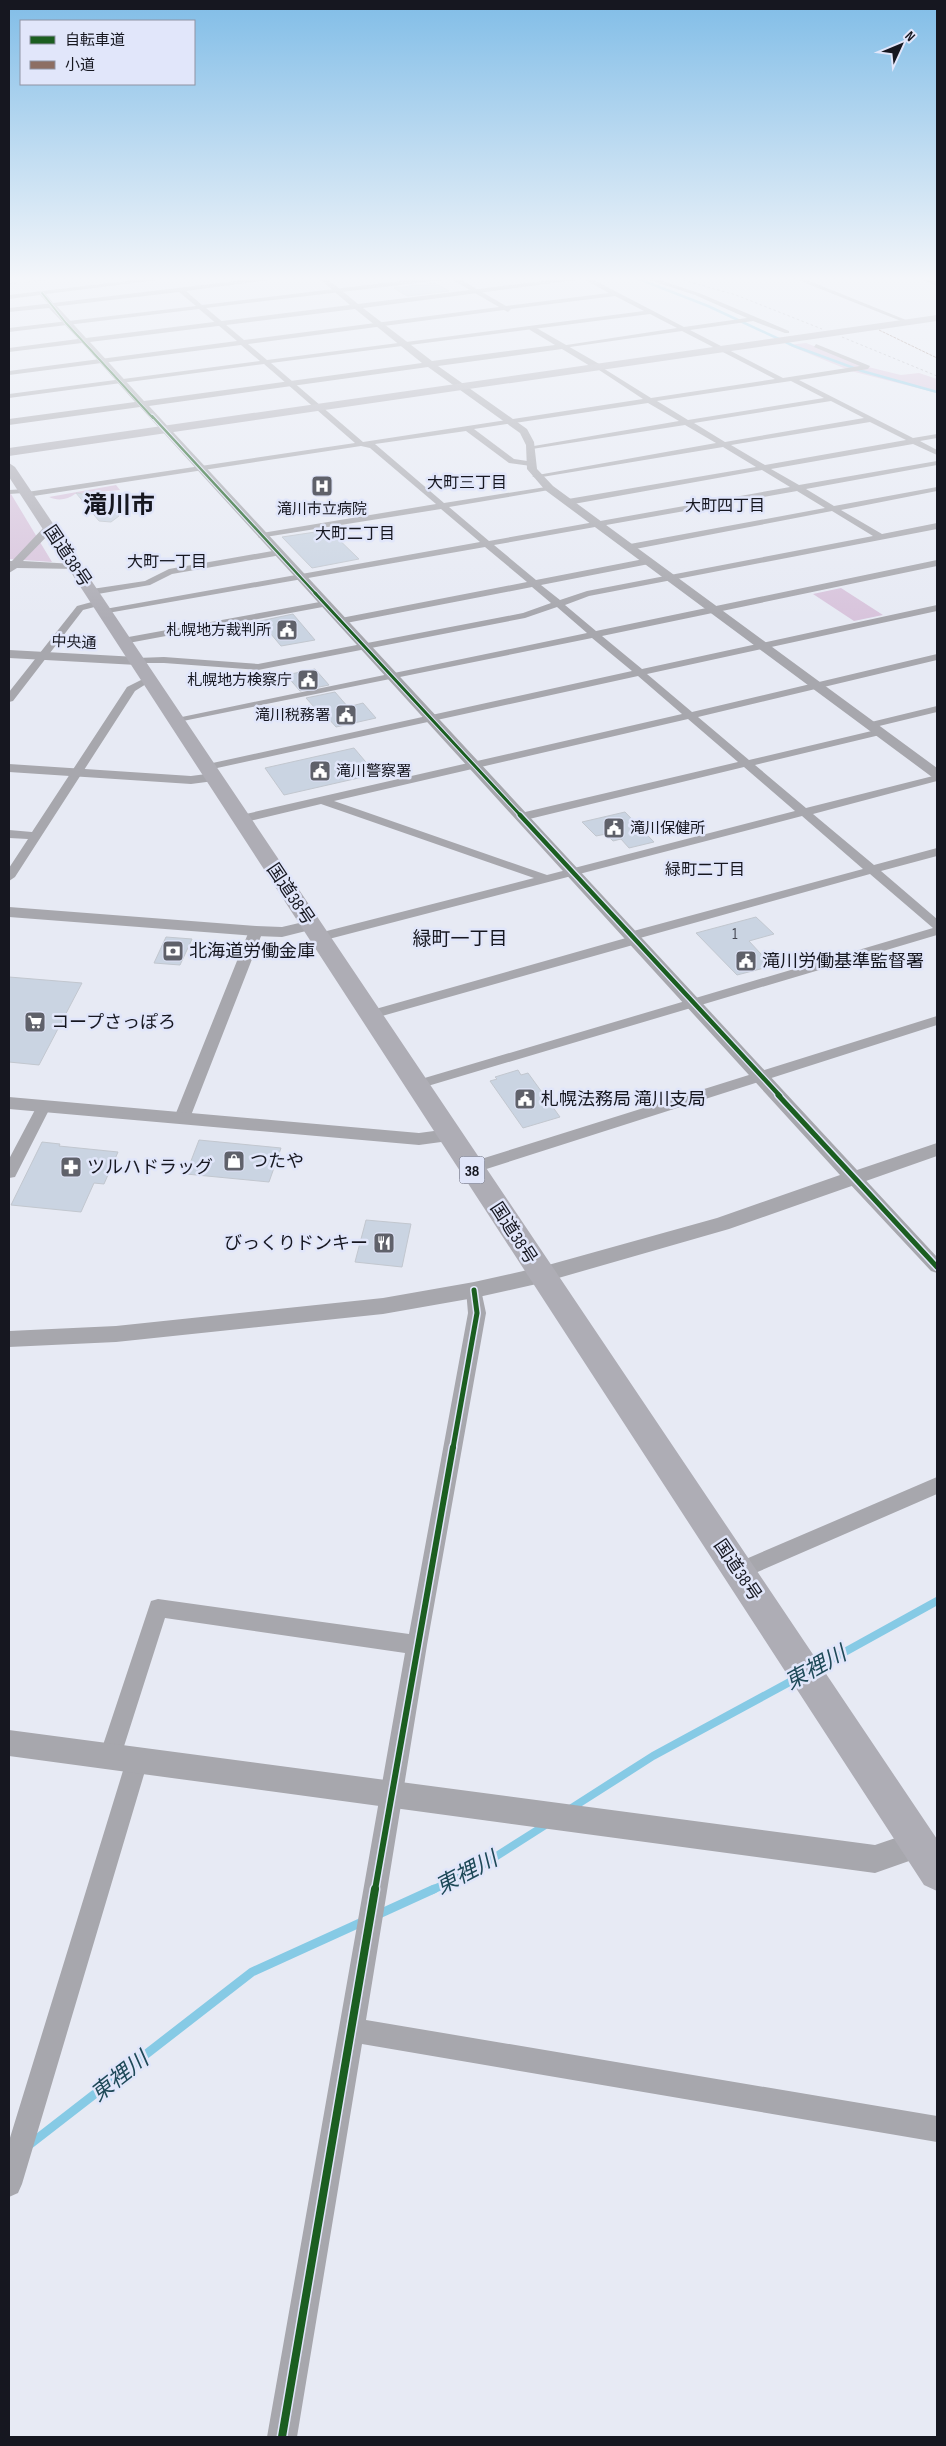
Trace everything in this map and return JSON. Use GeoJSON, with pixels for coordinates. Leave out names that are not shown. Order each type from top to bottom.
{"type":"FeatureCollection","features":[{"type":"Feature","properties":{"kind":"highway"},"geometry":{"type":"LineString","coordinates":[[9,452],[434,390]]}},
{"type":"Feature","properties":{"kind":"highway","name":"国道38号"},"geometry":{"type":"LineString","coordinates":[[9,467],[20,493],[49,528],[937,1872]]}},
{"type":"Feature","properties":{"kind":"street"},"geometry":{"type":"LineString","coordinates":[[9,396],[52,390]]}},
{"type":"Feature","properties":{"kind":"street"},"geometry":{"type":"LineString","coordinates":[[128,390],[937,1267]]}},
{"type":"Feature","properties":{"kind":"street"},"geometry":{"type":"LineString","coordinates":[[9,422],[236,390]]}},
{"type":"Feature","properties":{"kind":"street"},"geometry":{"type":"LineString","coordinates":[[299,390],[361,444],[372,446],[484,543],[692,716],[937,925]]}},
{"type":"Feature","properties":{"kind":"street"},"geometry":{"type":"LineString","coordinates":[[468,390],[524,431],[532,447],[531,464],[536,476],[549,488],[937,774]]}},
{"type":"Feature","properties":{"kind":"street"},"geometry":{"type":"LineString","coordinates":[[634,390],[881,537]]}},
{"type":"Feature","properties":{"kind":"street"},"geometry":{"type":"LineString","coordinates":[[20,493],[201,468],[710,390]]}},
{"type":"Feature","properties":{"kind":"street"},"geometry":{"type":"LineString","coordinates":[[815,390],[937,452]]}},
{"type":"Feature","properties":{"kind":"street"},"geometry":{"type":"LineString","coordinates":[[532,447],[832,399]]}},
{"type":"Feature","properties":{"kind":"street"},"geometry":{"type":"LineString","coordinates":[[536,476],[872,419]]}},
{"type":"Feature","properties":{"kind":"street"},"geometry":{"type":"LineString","coordinates":[[467,428],[512,461],[531,464]]}},
{"type":"Feature","properties":{"kind":"street"},"geometry":{"type":"LineString","coordinates":[[568,502],[937,436]]}},
{"type":"Feature","properties":{"kind":"street"},"geometry":{"type":"LineString","coordinates":[[98,602],[300,577],[937,463]]}},
{"type":"Feature","properties":{"kind":"street"},"geometry":{"type":"LineString","coordinates":[[262,536],[549,488]]}},
{"type":"Feature","properties":{"kind":"street"},"geometry":{"type":"LineString","coordinates":[[630,547],[937,489]]}},
{"type":"Feature","properties":{"kind":"street"},"geometry":{"type":"LineString","coordinates":[[136,661],[164,660],[258,667],[525,615],[588,594],[937,526]]}},
{"type":"Feature","properties":{"kind":"street"},"geometry":{"type":"LineString","coordinates":[[10,566],[49,528]]}},
{"type":"Feature","properties":{"kind":"street"},"geometry":{"type":"LineString","coordinates":[[9,699],[80,608],[147,583],[169,572],[278,553]]}},
{"type":"Feature","properties":{"kind":"street"},"geometry":{"type":"LineString","coordinates":[[341,621],[649,562]]}},
{"type":"Feature","properties":{"kind":"street"},"geometry":{"type":"LineString","coordinates":[[177,721],[596,636],[937,564]]}},
{"type":"Feature","properties":{"kind":"street"},"geometry":{"type":"LineString","coordinates":[[10,566],[74,567]]}},
{"type":"Feature","properties":{"kind":"street"},"geometry":{"type":"LineString","coordinates":[[136,661],[325,604]]}},
{"type":"Feature","properties":{"kind":"street"},"geometry":{"type":"LineString","coordinates":[[9,768],[191,780],[211,772],[431,719],[937,608]]}},
{"type":"Feature","properties":{"kind":"street","name":"中央通"},"geometry":{"type":"LineString","coordinates":[[9,654],[136,661]]}},
{"type":"Feature","properties":{"kind":"street"},"geometry":{"type":"LineString","coordinates":[[241,818],[323,801],[692,716],[937,657]]}},
{"type":"Feature","properties":{"kind":"street"},"geometry":{"type":"LineString","coordinates":[[9,877],[131,688],[136,661]]}},
{"type":"Feature","properties":{"kind":"street"},"geometry":{"type":"LineString","coordinates":[[521,816],[745,762],[875,728],[937,709]]}},
{"type":"Feature","properties":{"kind":"street"},"geometry":{"type":"LineString","coordinates":[[9,912],[256,931],[316,931],[572,873],[937,778]]}},
{"type":"Feature","properties":{"kind":"street"},"geometry":{"type":"LineString","coordinates":[[323,801],[536,874],[545,879]]}},
{"type":"Feature","properties":{"kind":"street"},"geometry":{"type":"LineString","coordinates":[[9,834],[36,836]]}},
{"type":"Feature","properties":{"kind":"street"},"geometry":{"type":"LineString","coordinates":[[370,1015],[937,852]]}},
{"type":"Feature","properties":{"kind":"street"},"geometry":{"type":"LineString","coordinates":[[182,1118],[256,931]]}},
{"type":"Feature","properties":{"kind":"street"},"geometry":{"type":"LineString","coordinates":[[416,1084],[937,931]]}},
{"type":"Feature","properties":{"kind":"street"},"geometry":{"type":"LineString","coordinates":[[471,1168],[937,1020]]}},
{"type":"Feature","properties":{"kind":"street"},"geometry":{"type":"LineString","coordinates":[[9,1102],[419,1139],[449,1135]]}},
{"type":"Feature","properties":{"kind":"street"},"geometry":{"type":"LineString","coordinates":[[9,1173],[44,1106]]}},
{"type":"Feature","properties":{"kind":"street"},"geometry":{"type":"LineString","coordinates":[[9,1339],[126,1333],[383,1306],[474,1290],[541,1275],[722,1224],[937,1150]]}},
{"type":"Feature","properties":{"kind":"street"},"geometry":{"type":"LineString","coordinates":[[282,2437],[417,1645],[477,1313],[474,1290]]}},
{"type":"Feature","properties":{"kind":"street"},"geometry":{"type":"LineString","coordinates":[[739,1571],[937,1485]]}},
{"type":"Feature","properties":{"kind":"street"},"geometry":{"type":"LineString","coordinates":[[110,1757],[158,1608],[417,1645]]}},
{"type":"Feature","properties":{"kind":"street"},"geometry":{"type":"LineString","coordinates":[[9,1743],[876,1859],[919,1844]]}},
{"type":"Feature","properties":{"kind":"street"},"geometry":{"type":"LineString","coordinates":[[9,2184],[137,1761]]}},
{"type":"Feature","properties":{"kind":"street"},"geometry":{"type":"LineString","coordinates":[[352,2030],[937,2129]]}},
{"type":"Feature","properties":{"kind":"shaded area"},"geometry":{"type":"Polygon","coordinates":[[[926,390],[937,390],[937,393],[926,390]]]}},
{"type":"Feature","properties":{"kind":"shaded area"},"geometry":{"type":"Polygon","coordinates":[[[116,485],[120,490],[75,494],[69,498],[62,499],[49,497],[116,485]]]}},
{"type":"Feature","properties":{"kind":"shaded area"},"geometry":{"type":"Polygon","coordinates":[[[9,494],[11,494],[52,562],[9,559],[9,494]]]}},
{"type":"Feature","properties":{"kind":"shaded area"},"geometry":{"type":"Polygon","coordinates":[[[841,588],[883,615],[854,621],[813,594],[841,588]]]}},
{"type":"Feature","properties":{"kind":"building"},"geometry":{"type":"Polygon","coordinates":[[[76,493],[103,497],[119,516],[111,522],[99,521],[76,493]]]}},
{"type":"Feature","properties":{"kind":"building"},"geometry":{"type":"Polygon","coordinates":[[[329,530],[359,559],[312,568],[282,537],[329,530]]]}},
{"type":"Feature","properties":{"kind":"building","name":"札幌地方裁判所"},"geometry":{"type":"Polygon","coordinates":[[[293,614],[315,640],[281,646],[260,621],[293,614]]]}},
{"type":"Feature","properties":{"kind":"building","name":"札幌地方検察庁"},"geometry":{"type":"Polygon","coordinates":[[[315,669],[329,685],[300,691],[286,675],[315,669]]]}},
{"type":"Feature","properties":{"kind":"building","name":"滝川税務署"},"geometry":{"type":"Polygon","coordinates":[[[335,692],[348,707],[363,703],[376,718],[336,727],[328,718],[324,718],[306,698],[335,692]]]}},
{"type":"Feature","properties":{"kind":"building","name":"滝川警察署"},"geometry":{"type":"Polygon","coordinates":[[[354,748],[376,774],[284,795],[265,768],[354,748]]]}},
{"type":"Feature","properties":{"kind":"building","name":"滝川保健所"},"geometry":{"type":"Polygon","coordinates":[[[625,812],[654,842],[629,848],[621,839],[613,841],[606,834],[596,836],[582,822],[625,812]]]}},
{"type":"Feature","properties":{"kind":"building"},"geometry":{"type":"Polygon","coordinates":[[[756,917],[774,934],[749,941],[772,966],[737,975],[696,933],[756,917]]]}},
{"type":"Feature","properties":{"kind":"building","name":"北海道労働金庫"},"geometry":{"type":"Polygon","coordinates":[[[166,937],[192,939],[180,965],[154,963],[166,937]]]}},
{"type":"Feature","properties":{"kind":"building","name":"コープさっぽろ"},"geometry":{"type":"Polygon","coordinates":[[[9,977],[82,983],[39,1065],[9,1062],[9,977]]]}},
{"type":"Feature","properties":{"kind":"building","name":"札幌法務局 滝川支局"},"geometry":{"type":"Polygon","coordinates":[[[518,1070],[521,1075],[528,1073],[560,1117],[523,1128],[490,1081],[497,1079],[495,1077],[518,1070]]]}},
{"type":"Feature","properties":{"kind":"building","name":"つたや"},"geometry":{"type":"Polygon","coordinates":[[[199,1140],[281,1148],[269,1182],[186,1174],[199,1140]]]}},
{"type":"Feature","properties":{"kind":"building","name":"ツルハドラッグ"},"geometry":{"type":"Polygon","coordinates":[[[42,1142],[60,1144],[59,1146],[118,1152],[104,1184],[94,1183],[81,1212],[11,1205],[42,1142]]]}},
{"type":"Feature","properties":{"kind":"building","name":"びっくりドンキー"},"geometry":{"type":"Polygon","coordinates":[[[366,1220],[411,1224],[402,1267],[355,1262],[366,1220]]]}},
{"type":"Feature","properties":{"kind":"waterway"},"geometry":{"type":"LineString","coordinates":[[930,390],[937,392]]}},
{"type":"Feature","properties":{"kind":"waterway","name":"東裡川"},"geometry":{"type":"LineString","coordinates":[[814,1669],[937,1601]]}},
{"type":"Feature","properties":{"kind":"waterway","name":"東裡川"},"geometry":{"type":"LineString","coordinates":[[570,1809],[653,1756],[797,1678]]}},
{"type":"Feature","properties":{"kind":"waterway","name":"東裡川"},"geometry":{"type":"LineString","coordinates":[[432,1890],[470,1873],[547,1824]]}},
{"type":"Feature","properties":{"kind":"waterway","name":"東裡川"},"geometry":{"type":"LineString","coordinates":[[377,1915],[434,1889]]}},
{"type":"Feature","properties":{"kind":"waterway","name":"東裡川"},"geometry":{"type":"LineString","coordinates":[[29,2145],[252,1972],[362,1922]]}},
{"type":"Feature","properties":{"kind":"cycle path"},"geometry":{"type":"LineString","coordinates":[[128,390],[937,1267]]}},
{"type":"Feature","properties":{"kind":"cycle path"},"geometry":{"type":"LineString","coordinates":[[282,2437],[417,1645],[477,1313],[474,1290]]}},
{"type":"Feature","properties":{"kind":"place","name":"滝川市立病院"},"geometry":{"type":"Point","coordinates":[322,486]}},
{"type":"Feature","properties":{"kind":"place","name":"札幌地方裁判所"},"geometry":{"type":"Point","coordinates":[287,630]}},
{"type":"Feature","properties":{"kind":"place","name":"札幌地方検察庁"},"geometry":{"type":"Point","coordinates":[308,680]}},
{"type":"Feature","properties":{"kind":"place","name":"滝川税務署"},"geometry":{"type":"Point","coordinates":[346,715]}},
{"type":"Feature","properties":{"kind":"place","name":"滝川警察署"},"geometry":{"type":"Point","coordinates":[320,771]}},
{"type":"Feature","properties":{"kind":"place","name":"滝川保健所"},"geometry":{"type":"Point","coordinates":[614,828]}},
{"type":"Feature","properties":{"kind":"place","name":"北海道労働金庫"},"geometry":{"type":"Point","coordinates":[173,951]}},
{"type":"Feature","properties":{"kind":"place","name":"滝川労働基準監督署"},"geometry":{"type":"Point","coordinates":[746,961]}},
{"type":"Feature","properties":{"kind":"place","name":"コープさっぽろ"},"geometry":{"type":"Point","coordinates":[35,1022]}},
{"type":"Feature","properties":{"kind":"place","name":"札幌法務局 滝川支局"},"geometry":{"type":"Point","coordinates":[525,1099]}},
{"type":"Feature","properties":{"kind":"place","name":"つたや"},"geometry":{"type":"Point","coordinates":[234,1161]}},
{"type":"Feature","properties":{"kind":"place","name":"ツルハドラッグ"},"geometry":{"type":"Point","coordinates":[71,1167]}},
{"type":"Feature","properties":{"kind":"place","name":"びっくりドンキー"},"geometry":{"type":"Point","coordinates":[384,1243]}},
{"type":"Feature","properties":{"kind":"district","name":"大町三丁目"},"geometry":{"type":"Point","coordinates":[467,482]}},
{"type":"Feature","properties":{"kind":"district","name":"滝川市"},"geometry":{"type":"Point","coordinates":[119,505]}},
{"type":"Feature","properties":{"kind":"district","name":"大町四丁目"},"geometry":{"type":"Point","coordinates":[725,505]}},
{"type":"Feature","properties":{"kind":"district","name":"大町二丁目"},"geometry":{"type":"Point","coordinates":[355,533]}},
{"type":"Feature","properties":{"kind":"district","name":"大町一丁目"},"geometry":{"type":"Point","coordinates":[167,561]}},
{"type":"Feature","properties":{"kind":"district","name":"緑町二丁目"},"geometry":{"type":"Point","coordinates":[705,869]}},
{"type":"Feature","properties":{"kind":"district","name":"緑町一丁目"},"geometry":{"type":"Point","coordinates":[460,938]}}]}
